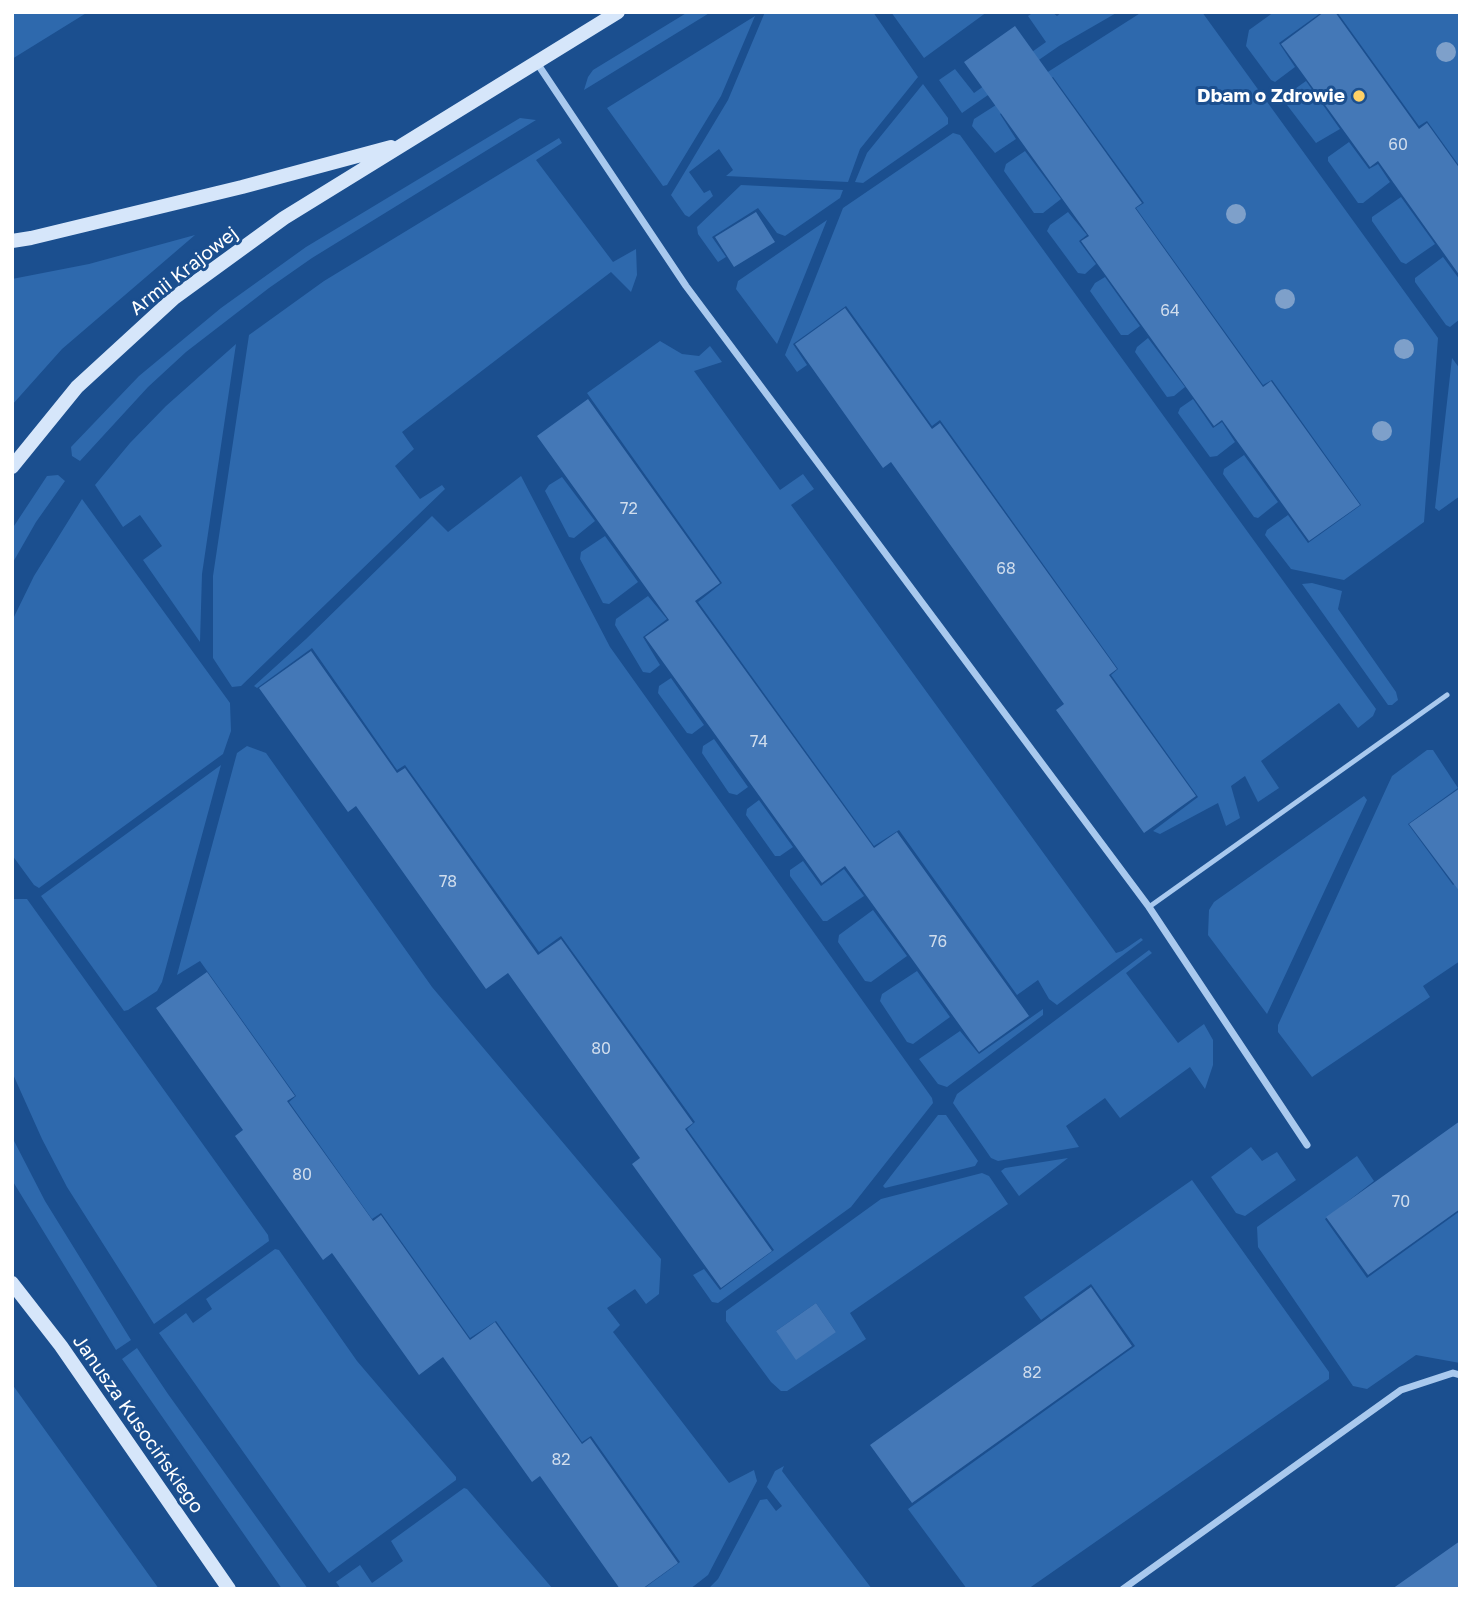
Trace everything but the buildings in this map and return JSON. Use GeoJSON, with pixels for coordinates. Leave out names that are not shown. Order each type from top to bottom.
{"type":"FeatureCollection","features":[{"type":"Feature","properties":{"kind":"street","name":"Armii Krajowej"},"geometry":{"type":"LineString","coordinates":[[12,467],[77,387],[174,298],[284,218],[618,12]]}},
{"type":"Feature","properties":{"kind":"street"},"geometry":{"type":"LineString","coordinates":[[536,63],[686,286],[1149,907],[1307,1146]]}},
{"type":"Feature","properties":{"kind":"street","name":"Armii Krajowej"},"geometry":{"type":"LineString","coordinates":[[12,241],[230,190],[409,142]]}},
{"type":"Feature","properties":{"kind":"street","name":"Janusza Kusocińskiego"},"geometry":{"type":"LineString","coordinates":[[12,1283],[61,1346],[229,1589]]}},
{"type":"Feature","properties":{"kind":"street"},"geometry":{"type":"LineString","coordinates":[[1123,1589],[1401,1390],[1453,1373],[1460,1375]]}},
{"type":"Feature","properties":{"kind":"lane"},"geometry":{"type":"LineString","coordinates":[[1149,907],[1447,695]]}},
{"type":"Feature","properties":{"kind":"shaded area"},"geometry":{"type":"Polygon","coordinates":[[[12,12],[88,12],[12,59],[12,12]]]}},
{"type":"Feature","properties":{"kind":"shaded area"},"geometry":{"type":"Polygon","coordinates":[[[688,12],[711,12],[584,90],[593,70],[688,12]]]}},
{"type":"Feature","properties":{"kind":"shaded area"},"geometry":{"type":"Polygon","coordinates":[[[765,12],[873,12],[918,77],[860,149],[848,182],[726,176],[733,170],[719,149],[689,172],[704,193],[710,190],[713,196],[689,217],[671,195],[728,100],[765,12]]]}},
{"type":"Feature","properties":{"kind":"shaded area"},"geometry":{"type":"Polygon","coordinates":[[[891,12],[987,12],[924,58],[891,12]]]}},
{"type":"Feature","properties":{"kind":"shaded area"},"geometry":{"type":"Polygon","coordinates":[[[1034,12],[1052,12],[1057,16],[1062,12],[1118,12],[1059,46],[962,113],[939,80],[955,69],[974,93],[1046,42],[1028,16],[1034,12]]]}},
{"type":"Feature","properties":{"kind":"shaded area"},"geometry":{"type":"Polygon","coordinates":[[[1142,12],[1202,12],[1438,338],[1424,522],[1344,580],[1291,569],[1265,535],[1267,530],[1288,515],[1308,543],[1361,505],[1272,380],[1263,385],[1136,208],[1144,203],[1053,77],[1000,114],[1016,139],[995,153],[972,126],[974,119],[1142,12]]]}},
{"type":"Feature","properties":{"kind":"shaded area"},"geometry":{"type":"Polygon","coordinates":[[[1274,12],[1322,12],[1279,43],[1295,67],[1275,82],[1246,46],[1249,30],[1274,12]]]}},
{"type":"Feature","properties":{"kind":"shaded area"},"geometry":{"type":"Polygon","coordinates":[[[1337,12],[1460,12],[1460,167],[1427,121],[1419,126],[1337,12]]]}},
{"type":"Feature","properties":{"kind":"shaded area"},"geometry":{"type":"Polygon","coordinates":[[[755,16],[721,96],[667,185],[663,186],[607,108],[755,16]]]}},
{"type":"Feature","properties":{"kind":"shaded area"},"geometry":{"type":"Polygon","coordinates":[[[1306,81],[1340,129],[1316,143],[1284,101],[1285,96],[1306,81]]]}},
{"type":"Feature","properties":{"kind":"shaded area"},"geometry":{"type":"Polygon","coordinates":[[[923,84],[948,118],[948,124],[863,183],[855,182],[867,153],[923,84]]]}},
{"type":"Feature","properties":{"kind":"shaded area"},"geometry":{"type":"Polygon","coordinates":[[[520,118],[536,120],[312,258],[269,288],[186,352],[148,387],[80,461],[72,456],[71,447],[139,376],[221,308],[306,247],[520,118]]]}},
{"type":"Feature","properties":{"kind":"shaded area"},"geometry":{"type":"Polygon","coordinates":[[[953,133],[960,135],[1376,709],[1373,716],[1358,728],[1339,703],[1261,761],[1279,788],[1258,802],[1245,776],[1231,786],[1240,818],[1226,826],[1218,803],[1160,834],[1153,831],[1198,797],[1111,675],[1118,669],[940,420],[932,426],[846,306],[793,344],[807,365],[797,372],[785,355],[843,208],[953,133]]]}},
{"type":"Feature","properties":{"kind":"shaded area"},"geometry":{"type":"Polygon","coordinates":[[[559,138],[562,143],[536,160],[613,262],[636,249],[637,275],[631,292],[611,272],[402,432],[414,449],[395,466],[420,499],[442,485],[445,489],[241,686],[232,687],[213,658],[213,576],[249,335],[324,281],[559,138]]]}},
{"type":"Feature","properties":{"kind":"shaded area"},"geometry":{"type":"Polygon","coordinates":[[[1349,142],[1369,169],[1378,164],[1390,182],[1363,203],[1358,203],[1328,161],[1328,157],[1349,142]]]}},
{"type":"Feature","properties":{"kind":"shaded area"},"geometry":{"type":"Polygon","coordinates":[[[1025,151],[1061,199],[1043,213],[1034,213],[1004,171],[1006,164],[1025,151]]]}},
{"type":"Feature","properties":{"kind":"shaded area"},"geometry":{"type":"Polygon","coordinates":[[[741,185],[843,190],[840,198],[785,236],[777,233],[758,208],[712,237],[726,257],[718,262],[698,234],[697,227],[741,185]]]}},
{"type":"Feature","properties":{"kind":"shaded area"},"geometry":{"type":"Polygon","coordinates":[[[1401,197],[1435,244],[1406,264],[1401,262],[1372,221],[1372,217],[1401,197]]]}},
{"type":"Feature","properties":{"kind":"shaded area"},"geometry":{"type":"Polygon","coordinates":[[[1068,212],[1087,235],[1079,241],[1096,264],[1085,274],[1078,273],[1047,231],[1050,225],[1068,212]]]}},
{"type":"Feature","properties":{"kind":"shaded area"},"geometry":{"type":"Polygon","coordinates":[[[827,220],[777,344],[736,289],[738,281],[827,220]]]}},
{"type":"Feature","properties":{"kind":"shaded area"},"geometry":{"type":"Polygon","coordinates":[[[195,235],[62,349],[12,405],[12,279],[89,264],[195,235]]]}},
{"type":"Feature","properties":{"kind":"shaded area"},"geometry":{"type":"Polygon","coordinates":[[[1443,257],[1460,280],[1460,319],[1450,327],[1415,282],[1415,278],[1443,257]]]}},
{"type":"Feature","properties":{"kind":"shaded area"},"geometry":{"type":"Polygon","coordinates":[[[1105,277],[1140,326],[1128,335],[1121,335],[1090,291],[1095,283],[1105,277]]]}},
{"type":"Feature","properties":{"kind":"shaded area"},"geometry":{"type":"Polygon","coordinates":[[[1148,338],[1185,387],[1174,396],[1167,397],[1135,352],[1148,338]]]}},
{"type":"Feature","properties":{"kind":"shaded area"},"geometry":{"type":"Polygon","coordinates":[[[660,341],[682,354],[699,356],[710,346],[722,362],[694,371],[780,490],[803,474],[814,489],[791,505],[1116,953],[1141,938],[1143,940],[1057,1005],[1049,999],[1038,980],[1017,995],[899,830],[874,846],[698,602],[722,583],[587,393],[660,341]]]}},
{"type":"Feature","properties":{"kind":"shaded area"},"geometry":{"type":"Polygon","coordinates":[[[236,344],[202,574],[200,642],[143,560],[162,546],[140,515],[123,527],[95,485],[166,406],[236,344]]]}},
{"type":"Feature","properties":{"kind":"shaded area"},"geometry":{"type":"Polygon","coordinates":[[[1452,358],[1460,369],[1460,496],[1439,511],[1435,508],[1452,358]]]}},
{"type":"Feature","properties":{"kind":"shaded area"},"geometry":{"type":"Polygon","coordinates":[[[1193,399],[1213,428],[1222,422],[1235,442],[1217,456],[1210,457],[1178,413],[1180,408],[1193,399]]]}},
{"type":"Feature","properties":{"kind":"shaded area"},"geometry":{"type":"Polygon","coordinates":[[[1244,455],[1278,502],[1258,518],[1254,517],[1223,474],[1224,469],[1244,455]]]}},
{"type":"Feature","properties":{"kind":"shaded area"},"geometry":{"type":"Polygon","coordinates":[[[58,475],[65,481],[36,522],[12,564],[12,529],[47,476],[58,475]]]}},
{"type":"Feature","properties":{"kind":"shaded area"},"geometry":{"type":"Polygon","coordinates":[[[521,476],[610,647],[932,1098],[933,1103],[851,1207],[718,1303],[712,1302],[693,1275],[704,1269],[720,1290],[774,1250],[687,1129],[695,1122],[561,936],[539,952],[405,765],[397,770],[312,648],[257,688],[254,686],[432,516],[448,532],[521,476]]]}},
{"type":"Feature","properties":{"kind":"shaded area"},"geometry":{"type":"Polygon","coordinates":[[[562,477],[595,521],[574,538],[569,537],[545,491],[562,477]]]}},
{"type":"Feature","properties":{"kind":"shaded area"},"geometry":{"type":"Polygon","coordinates":[[[82,499],[230,703],[231,731],[223,754],[39,888],[12,855],[12,621],[34,576],[82,499]]]}},
{"type":"Feature","properties":{"kind":"shaded area"},"geometry":{"type":"Polygon","coordinates":[[[605,536],[638,582],[609,604],[603,603],[580,559],[581,552],[605,536]]]}},
{"type":"Feature","properties":{"kind":"shaded area"},"geometry":{"type":"Polygon","coordinates":[[[1312,583],[1342,591],[1338,609],[1396,692],[1398,700],[1392,705],[1388,705],[1302,584],[1312,583]]]}},
{"type":"Feature","properties":{"kind":"shaded area"},"geometry":{"type":"Polygon","coordinates":[[[648,596],[667,619],[643,637],[660,665],[650,673],[643,672],[615,625],[616,619],[648,596]]]}},
{"type":"Feature","properties":{"kind":"shaded area"},"geometry":{"type":"Polygon","coordinates":[[[671,678],[704,725],[692,734],[687,733],[658,693],[659,686],[671,678]]]}},
{"type":"Feature","properties":{"kind":"shaded area"},"geometry":{"type":"Polygon","coordinates":[[[714,739],[748,787],[737,795],[729,793],[702,753],[703,746],[714,739]]]}},
{"type":"Feature","properties":{"kind":"shaded area"},"geometry":{"type":"Polygon","coordinates":[[[247,746],[266,753],[432,987],[661,1259],[659,1294],[646,1304],[635,1289],[607,1308],[620,1325],[613,1332],[729,1483],[754,1470],[757,1481],[708,1575],[690,1589],[643,1589],[680,1562],[591,1436],[582,1442],[496,1321],[470,1338],[381,1213],[372,1219],[289,1102],[296,1096],[200,961],[177,975],[237,753],[247,746]]]}},
{"type":"Feature","properties":{"kind":"shaded area"},"geometry":{"type":"Polygon","coordinates":[[[1427,750],[1433,750],[1458,788],[1408,824],[1453,885],[1460,880],[1460,961],[1423,986],[1430,997],[1312,1077],[1278,1032],[1278,1025],[1392,776],[1427,750]]]}},
{"type":"Feature","properties":{"kind":"shaded area"},"geometry":{"type":"Polygon","coordinates":[[[221,765],[162,982],[157,991],[124,1011],[41,896],[221,765]]]}},
{"type":"Feature","properties":{"kind":"shaded area"},"geometry":{"type":"Polygon","coordinates":[[[1364,796],[1367,800],[1267,1014],[1208,935],[1209,910],[1214,902],[1364,796]]]}},
{"type":"Feature","properties":{"kind":"shaded area"},"geometry":{"type":"Polygon","coordinates":[[[759,800],[793,847],[780,856],[775,856],[746,815],[747,809],[759,800]]]}},
{"type":"Feature","properties":{"kind":"shaded area"},"geometry":{"type":"Polygon","coordinates":[[[803,861],[821,886],[844,869],[864,896],[823,921],[790,876],[790,870],[803,861]]]}},
{"type":"Feature","properties":{"kind":"shaded area"},"geometry":{"type":"Polygon","coordinates":[[[12,899],[27,899],[268,1235],[269,1241],[154,1324],[67,1187],[12,1072],[12,899]]]}},
{"type":"Feature","properties":{"kind":"shaded area"},"geometry":{"type":"Polygon","coordinates":[[[873,910],[907,956],[871,982],[865,981],[838,942],[839,935],[873,910]]]}},
{"type":"Feature","properties":{"kind":"shaded area"},"geometry":{"type":"Polygon","coordinates":[[[1149,950],[1152,953],[1126,973],[1178,1043],[1204,1024],[1213,1040],[1213,1065],[1205,1089],[1190,1067],[1120,1118],[1105,1098],[1066,1126],[1079,1147],[998,1161],[991,1158],[953,1103],[957,1094],[1149,950]]]}},
{"type":"Feature","properties":{"kind":"shaded area"},"geometry":{"type":"Polygon","coordinates":[[[917,971],[950,1017],[913,1044],[907,1042],[880,1001],[882,994],[917,971]]]}},
{"type":"Feature","properties":{"kind":"shaded area"},"geometry":{"type":"Polygon","coordinates":[[[1043,1009],[1043,1015],[947,1087],[938,1084],[919,1059],[960,1031],[979,1054],[1043,1009]]]}},
{"type":"Feature","properties":{"kind":"shaded area"},"geometry":{"type":"Polygon","coordinates":[[[938,1115],[946,1115],[978,1161],[975,1166],[885,1188],[883,1186],[938,1115]]]}},
{"type":"Feature","properties":{"kind":"shaded area"},"geometry":{"type":"Polygon","coordinates":[[[12,1137],[45,1201],[131,1340],[116,1350],[12,1180],[12,1137]]]}},
{"type":"Feature","properties":{"kind":"shaded area"},"geometry":{"type":"Polygon","coordinates":[[[1251,1147],[1262,1161],[1277,1152],[1296,1180],[1245,1216],[1236,1213],[1211,1177],[1251,1147]]]}},
{"type":"Feature","properties":{"kind":"shaded area"},"geometry":{"type":"Polygon","coordinates":[[[1357,1156],[1374,1181],[1325,1219],[1367,1278],[1460,1211],[1460,1363],[1416,1355],[1367,1389],[1353,1386],[1258,1247],[1257,1227],[1357,1156]]]}},
{"type":"Feature","properties":{"kind":"shaded area"},"geometry":{"type":"Polygon","coordinates":[[[1068,1158],[1019,1196],[1001,1171],[1005,1168],[1068,1158]]]}},
{"type":"Feature","properties":{"kind":"shaded area"},"geometry":{"type":"Polygon","coordinates":[[[982,1173],[989,1176],[1008,1204],[850,1313],[866,1339],[787,1391],[781,1391],[771,1382],[726,1321],[726,1311],[881,1199],[982,1173]],[[816,1303],[776,1331],[836,1332],[816,1303]]]}},
{"type":"Feature","properties":{"kind":"shaded area"},"geometry":{"type":"Polygon","coordinates":[[[1192,1180],[1329,1372],[1329,1379],[1028,1589],[967,1589],[908,1509],[1135,1346],[1091,1284],[1041,1320],[1024,1297],[1192,1180]]]}},
{"type":"Feature","properties":{"kind":"shaded area"},"geometry":{"type":"Polygon","coordinates":[[[275,1249],[279,1250],[357,1361],[456,1477],[456,1480],[329,1573],[159,1333],[186,1313],[193,1323],[212,1309],[206,1299],[275,1249]]]}},
{"type":"Feature","properties":{"kind":"shaded area"},"geometry":{"type":"Polygon","coordinates":[[[137,1348],[308,1589],[282,1589],[122,1359],[137,1348]]]}},
{"type":"Feature","properties":{"kind":"shaded area"},"geometry":{"type":"Polygon","coordinates":[[[12,1384],[159,1589],[12,1589],[12,1384]]]}},
{"type":"Feature","properties":{"kind":"shaded area"},"geometry":{"type":"Polygon","coordinates":[[[784,1466],[782,1471],[872,1589],[708,1589],[718,1579],[760,1500],[767,1499],[776,1511],[782,1506],[767,1487],[775,1471],[784,1466]]]}},
{"type":"Feature","properties":{"kind":"shaded area"},"geometry":{"type":"Polygon","coordinates":[[[464,1488],[553,1589],[341,1589],[336,1582],[360,1565],[372,1583],[403,1561],[391,1541],[464,1488]]]}},
{"type":"Feature","properties":{"kind":"place","name":"Dbam o Zdrowie"},"geometry":{"type":"Point","coordinates":[1359,96]}}]}
